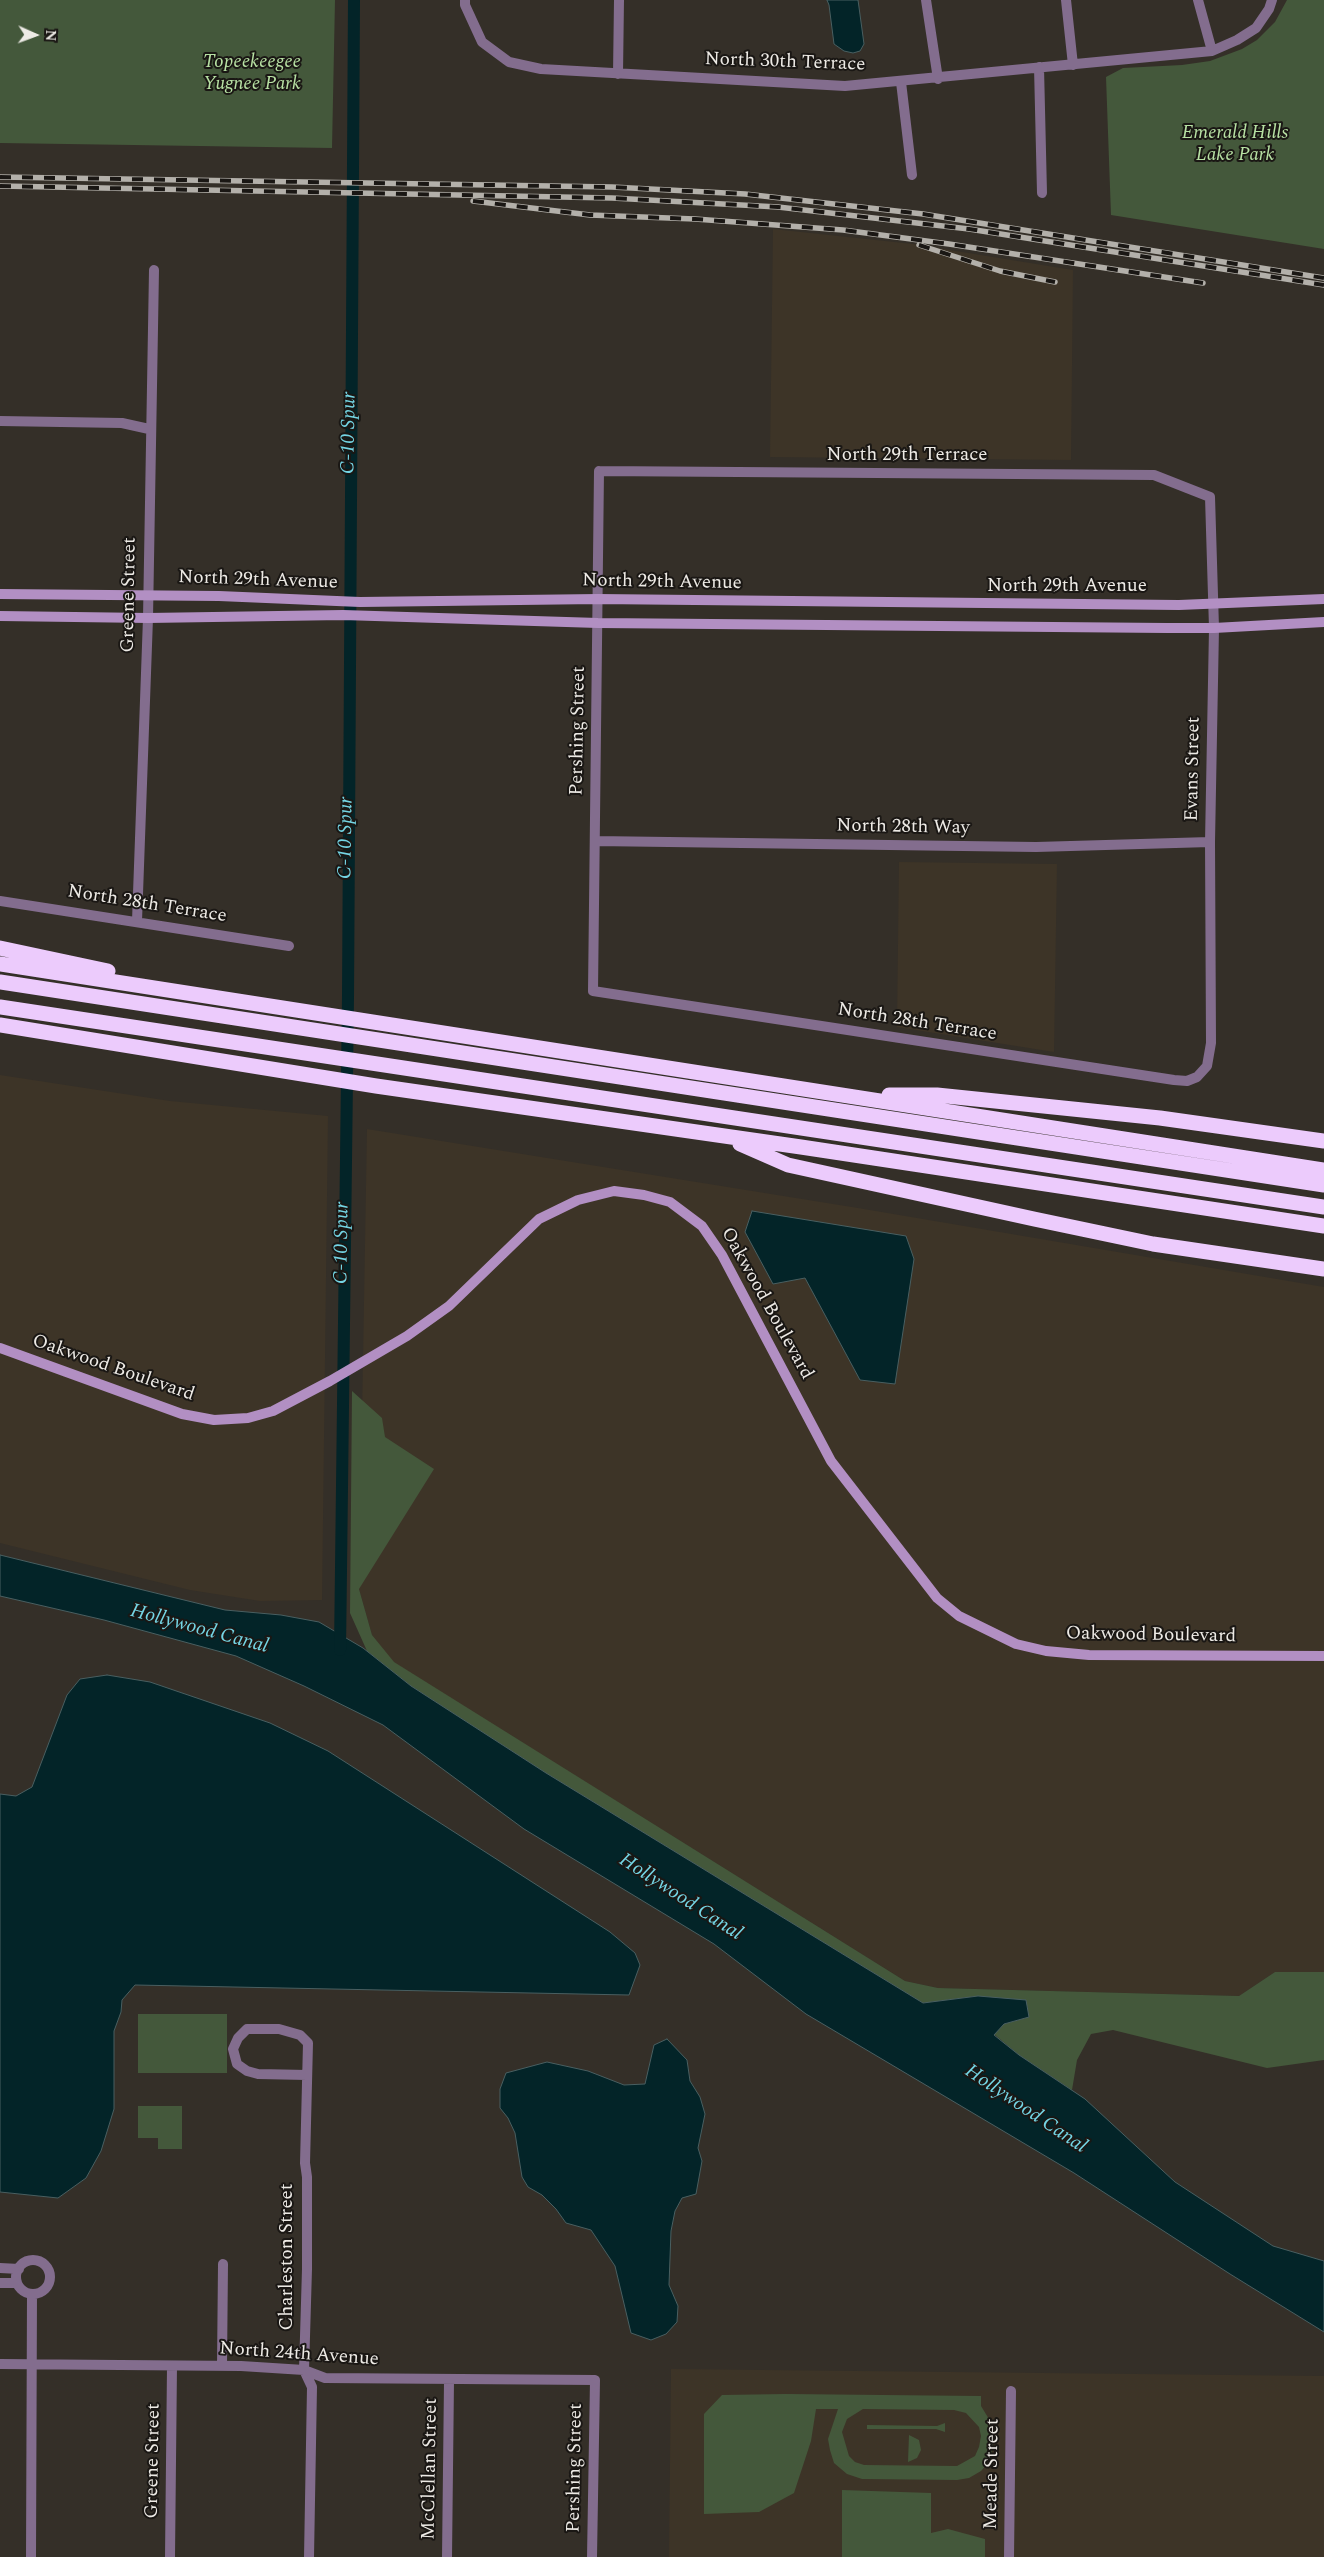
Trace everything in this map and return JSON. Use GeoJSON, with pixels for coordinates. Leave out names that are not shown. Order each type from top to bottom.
{"type":"FeatureCollection","features":[{"type":"Feature","properties":{"kind":"highway"},"geometry":{"type":"LineString","coordinates":[[0,948],[108,971],[136,985]]}},
{"type":"Feature","properties":{"kind":"highway"},"geometry":{"type":"LineString","coordinates":[[0,964],[1324,1170]]}},
{"type":"Feature","properties":{"kind":"highway"},"geometry":{"type":"LineString","coordinates":[[0,982],[1324,1184]]}},
{"type":"Feature","properties":{"kind":"highway"},"geometry":{"type":"LineString","coordinates":[[0,1007],[1324,1207]]}},
{"type":"Feature","properties":{"kind":"highway"},"geometry":{"type":"LineString","coordinates":[[0,1025],[376,1086],[1324,1226]]}},
{"type":"Feature","properties":{"kind":"highway"},"geometry":{"type":"LineString","coordinates":[[850,1096],[937,1095],[1160,1118],[1324,1141]]}},
{"type":"Feature","properties":{"kind":"highway"},"geometry":{"type":"LineString","coordinates":[[722,1136],[788,1164],[1034,1219],[1153,1244],[1324,1268]]}},
{"type":"Feature","properties":{"kind":"street","name":"North 30th Terrace"},"geometry":{"type":"LineString","coordinates":[[465,0],[464,6],[482,42],[508,62],[541,69],[845,86],[938,79],[1040,67],[1212,51],[1237,40],[1256,28],[1269,9],[1272,0]]}},
{"type":"Feature","properties":{"kind":"street"},"geometry":{"type":"LineString","coordinates":[[618,74],[619,0]]}},
{"type":"Feature","properties":{"kind":"street"},"geometry":{"type":"LineString","coordinates":[[926,0],[938,79]]}},
{"type":"Feature","properties":{"kind":"street"},"geometry":{"type":"LineString","coordinates":[[1066,0],[1073,65]]}},
{"type":"Feature","properties":{"kind":"street"},"geometry":{"type":"LineString","coordinates":[[1198,0],[1212,51]]}},
{"type":"Feature","properties":{"kind":"street"},"geometry":{"type":"LineString","coordinates":[[1040,67],[1042,193]]}},
{"type":"Feature","properties":{"kind":"street"},"geometry":{"type":"LineString","coordinates":[[901,82],[912,175]]}},
{"type":"Feature","properties":{"kind":"street","name":"Greene Street"},"geometry":{"type":"LineString","coordinates":[[137,921],[148,618],[149,429],[154,270]]}},
{"type":"Feature","properties":{"kind":"street"},"geometry":{"type":"LineString","coordinates":[[0,421],[122,423],[149,429]]}},
{"type":"Feature","properties":{"kind":"street","name":"North 29th Terrace"},"geometry":{"type":"LineString","coordinates":[[599,471],[1154,475],[1210,497]]}},
{"type":"Feature","properties":{"kind":"street","name":"Pershing Street"},"geometry":{"type":"LineString","coordinates":[[593,990],[599,471]]}},
{"type":"Feature","properties":{"kind":"street","name":"Evans Street"},"geometry":{"type":"LineString","coordinates":[[1210,497],[1214,628],[1210,842],[1210,1043]]}},
{"type":"Feature","properties":{"kind":"street","name":"North 29th Avenue"},"geometry":{"type":"LineString","coordinates":[[0,594],[148,595],[342,602],[598,599],[1047,605],[1179,605],[1213,602],[1324,599]]}},
{"type":"Feature","properties":{"kind":"street","name":"North 29th Avenue"},"geometry":{"type":"LineString","coordinates":[[0,616],[148,618],[343,615],[598,623],[1214,628],[1324,622]]}},
{"type":"Feature","properties":{"kind":"street","name":"North 28th Way"},"geometry":{"type":"LineString","coordinates":[[595,841],[1036,847],[1210,842]]}},
{"type":"Feature","properties":{"kind":"street","name":"North 28th Terrace"},"geometry":{"type":"LineString","coordinates":[[0,900],[289,946]]}},
{"type":"Feature","properties":{"kind":"street","name":"North 28th Terrace"},"geometry":{"type":"LineString","coordinates":[[593,990],[919,1043],[1183,1082],[1197,1077],[1207,1066],[1210,1043]]}},
{"type":"Feature","properties":{"kind":"street","name":"Oakwood Boulevard"},"geometry":{"type":"LineString","coordinates":[[0,1348],[182,1414],[214,1420],[233,1420],[273,1411],[330,1381],[407,1336],[449,1306],[539,1219],[578,1200],[614,1191],[644,1194],[670,1202],[702,1226],[722,1255],[842,1477],[937,1598],[959,1616],[989,1633],[1016,1644],[1063,1653],[1088,1655],[1324,1656]]}},
{"type":"Feature","properties":{"kind":"street","name":"Charleston Street"},"geometry":{"type":"LineString","coordinates":[[307,2075],[258,2074],[237,2064],[233,2049],[238,2038],[247,2029],[279,2030],[300,2035],[308,2043],[304,2370],[312,2386],[309,2557]]}},
{"type":"Feature","properties":{"kind":"street"},"geometry":{"type":"LineString","coordinates":[[32,2260],[38,2261],[47,2267],[50,2277],[47,2288],[38,2294],[26,2293],[18,2283],[19,2269],[27,2261],[32,2260]]}},
{"type":"Feature","properties":{"kind":"street"},"geometry":{"type":"LineString","coordinates":[[222,2366],[223,2264]]}},
{"type":"Feature","properties":{"kind":"street"},"geometry":{"type":"LineString","coordinates":[[0,2268],[19,2269]]}},
{"type":"Feature","properties":{"kind":"street"},"geometry":{"type":"LineString","coordinates":[[0,2283],[18,2283]]}},
{"type":"Feature","properties":{"kind":"street"},"geometry":{"type":"LineString","coordinates":[[31,2557],[32,2294]]}},
{"type":"Feature","properties":{"kind":"street","name":"North 24th Avenue"},"geometry":{"type":"LineString","coordinates":[[0,2364],[222,2366],[304,2370],[325,2378],[449,2381],[595,2380]]}},
{"type":"Feature","properties":{"kind":"street","name":"Greene Street"},"geometry":{"type":"LineString","coordinates":[[170,2557],[172,2366]]}},
{"type":"Feature","properties":{"kind":"street","name":"Pershing Street"},"geometry":{"type":"LineString","coordinates":[[592,2557],[595,2380]]}},
{"type":"Feature","properties":{"kind":"street","name":"McClellan Street"},"geometry":{"type":"LineString","coordinates":[[447,2557],[449,2381]]}},
{"type":"Feature","properties":{"kind":"street","name":"Meade Street"},"geometry":{"type":"LineString","coordinates":[[1009,2557],[1011,2391]]}},
{"type":"Feature","properties":{"kind":"shaded area"},"geometry":{"type":"Polygon","coordinates":[[[773,229],[913,244],[1073,270],[1071,460],[770,457],[773,229]]]}},
{"type":"Feature","properties":{"kind":"shaded area"},"geometry":{"type":"Polygon","coordinates":[[[899,862],[1057,864],[1054,1052],[897,1027],[899,862]]]}},
{"type":"Feature","properties":{"kind":"shaded area"},"geometry":{"type":"Polygon","coordinates":[[[0,1075],[170,1101],[328,1116],[322,1600],[260,1601],[190,1590],[0,1543],[0,1075]]]}},
{"type":"Feature","properties":{"kind":"shaded area"},"geometry":{"type":"Polygon","coordinates":[[[367,1129],[858,1208],[1324,1287],[1324,1972],[1275,1972],[1239,1996],[938,1988],[905,1981],[393,1662],[372,1635],[359,1589],[367,1129]]]}},
{"type":"Feature","properties":{"kind":"shaded area"},"geometry":{"type":"Polygon","coordinates":[[[671,2369],[1324,2376],[1324,2557],[669,2557],[671,2369]]]}},
{"type":"Feature","properties":{"kind":"green space","name":"Topeekeegee Yugnee Park"},"geometry":{"type":"Polygon","coordinates":[[[0,0],[335,0],[332,148],[0,143],[0,0]]]}},
{"type":"Feature","properties":{"kind":"green space","name":"Emerald Hills Lake Park"},"geometry":{"type":"Polygon","coordinates":[[[1287,0],[1324,0],[1324,249],[1111,215],[1106,77],[1123,68],[1182,65],[1210,61],[1242,49],[1257,40],[1275,22],[1287,0]]]}},
{"type":"Feature","properties":{"kind":"green space"},"geometry":{"type":"Polygon","coordinates":[[[352,1391],[382,1418],[385,1437],[434,1469],[359,1589],[372,1635],[394,1662],[905,1981],[938,1988],[1239,1996],[1275,1972],[1324,1972],[1324,2060],[1267,2068],[1113,2030],[1091,2034],[1077,2060],[1072,2090],[1019,2055],[994,2034],[1004,2024],[1029,2017],[978,1996],[923,2003],[546,1773],[411,1686],[367,1651],[350,1613],[352,1391]]]}},
{"type":"Feature","properties":{"kind":"green space"},"geometry":{"type":"Polygon","coordinates":[[[138,2014],[227,2014],[227,2073],[138,2073],[138,2014]]]}},
{"type":"Feature","properties":{"kind":"green space"},"geometry":{"type":"Polygon","coordinates":[[[138,2106],[182,2106],[182,2149],[158,2149],[158,2138],[138,2138],[138,2106]]]}},
{"type":"Feature","properties":{"kind":"green space"},"geometry":{"type":"Polygon","coordinates":[[[722,2395],[981,2396],[981,2406],[992,2424],[993,2448],[989,2462],[981,2471],[969,2478],[957,2480],[862,2479],[847,2474],[834,2463],[828,2439],[838,2409],[816,2409],[811,2441],[794,2493],[759,2512],[704,2514],[704,2414],[722,2395]],[[863,2409],[847,2419],[842,2432],[849,2456],[855,2462],[864,2465],[957,2466],[975,2456],[981,2436],[979,2427],[966,2413],[954,2410],[863,2409]]]}},
{"type":"Feature","properties":{"kind":"green space"},"geometry":{"type":"Polygon","coordinates":[[[945,2423],[945,2432],[936,2429],[867,2429],[867,2425],[937,2426],[945,2423]]]}},
{"type":"Feature","properties":{"kind":"green space"},"geometry":{"type":"Polygon","coordinates":[[[909,2435],[919,2440],[921,2450],[917,2458],[908,2462],[909,2435]]]}},
{"type":"Feature","properties":{"kind":"green space"},"geometry":{"type":"Polygon","coordinates":[[[842,2490],[931,2493],[931,2533],[948,2529],[985,2539],[985,2557],[842,2557],[842,2490]]]}},
{"type":"Feature","properties":{"kind":"water"},"geometry":{"type":"Polygon","coordinates":[[[827,0],[858,0],[864,44],[860,51],[853,53],[844,51],[834,44],[827,0]]]}},
{"type":"Feature","properties":{"kind":"water"},"geometry":{"type":"Polygon","coordinates":[[[752,1211],[906,1236],[914,1259],[895,1384],[860,1380],[805,1278],[773,1284],[745,1232],[752,1211]]]}},
{"type":"Feature","properties":{"kind":"water","name":"Hollywood Canal"},"geometry":{"type":"Polygon","coordinates":[[[0,1555],[225,1610],[281,1615],[319,1622],[363,1648],[411,1686],[546,1773],[923,2003],[978,1996],[1026,2000],[1029,2017],[1004,2024],[994,2035],[1019,2055],[1085,2099],[1175,2182],[1273,2246],[1324,2261],[1324,2332],[1230,2274],[1074,2173],[806,2014],[714,1944],[524,1829],[383,1725],[304,1686],[236,1656],[104,1620],[0,1596],[0,1555]]]}},
{"type":"Feature","properties":{"kind":"water"},"geometry":{"type":"Polygon","coordinates":[[[107,1675],[150,1682],[270,1723],[328,1751],[610,1932],[635,1953],[640,1965],[629,1995],[135,1985],[122,2000],[121,2012],[114,2031],[114,2109],[101,2151],[86,2178],[58,2198],[0,2192],[0,1794],[16,1796],[32,1787],[67,1695],[80,1679],[107,1675]]]}},
{"type":"Feature","properties":{"kind":"water"},"geometry":{"type":"Polygon","coordinates":[[[667,2039],[687,2060],[690,2081],[700,2097],[705,2114],[698,2148],[702,2161],[696,2194],[682,2198],[675,2211],[671,2231],[669,2285],[678,2306],[677,2322],[666,2334],[651,2340],[631,2333],[615,2266],[591,2230],[566,2223],[556,2209],[542,2195],[528,2187],[522,2177],[515,2133],[508,2118],[500,2108],[500,2089],[506,2073],[547,2062],[588,2071],[624,2085],[645,2084],[654,2045],[667,2039]]]}},
{"type":"Feature","properties":{"kind":"waterway","name":"C-10 Spur"},"geometry":{"type":"LineString","coordinates":[[340,1650],[348,996],[354,0]]}},
{"type":"Feature","properties":{"kind":"railway"},"geometry":{"type":"LineString","coordinates":[[0,177],[612,187],[745,194],[923,214],[1324,278]]}},
{"type":"Feature","properties":{"kind":"railway"},"geometry":{"type":"LineString","coordinates":[[0,186],[612,198],[778,207],[969,229],[1324,285]]}},
{"type":"Feature","properties":{"kind":"railway"},"geometry":{"type":"LineString","coordinates":[[473,201],[590,215],[695,219],[843,230],[949,244],[1203,283]]}},
{"type":"Feature","properties":{"kind":"railway"},"geometry":{"type":"LineString","coordinates":[[919,245],[1000,271],[1055,282]]}}]}
